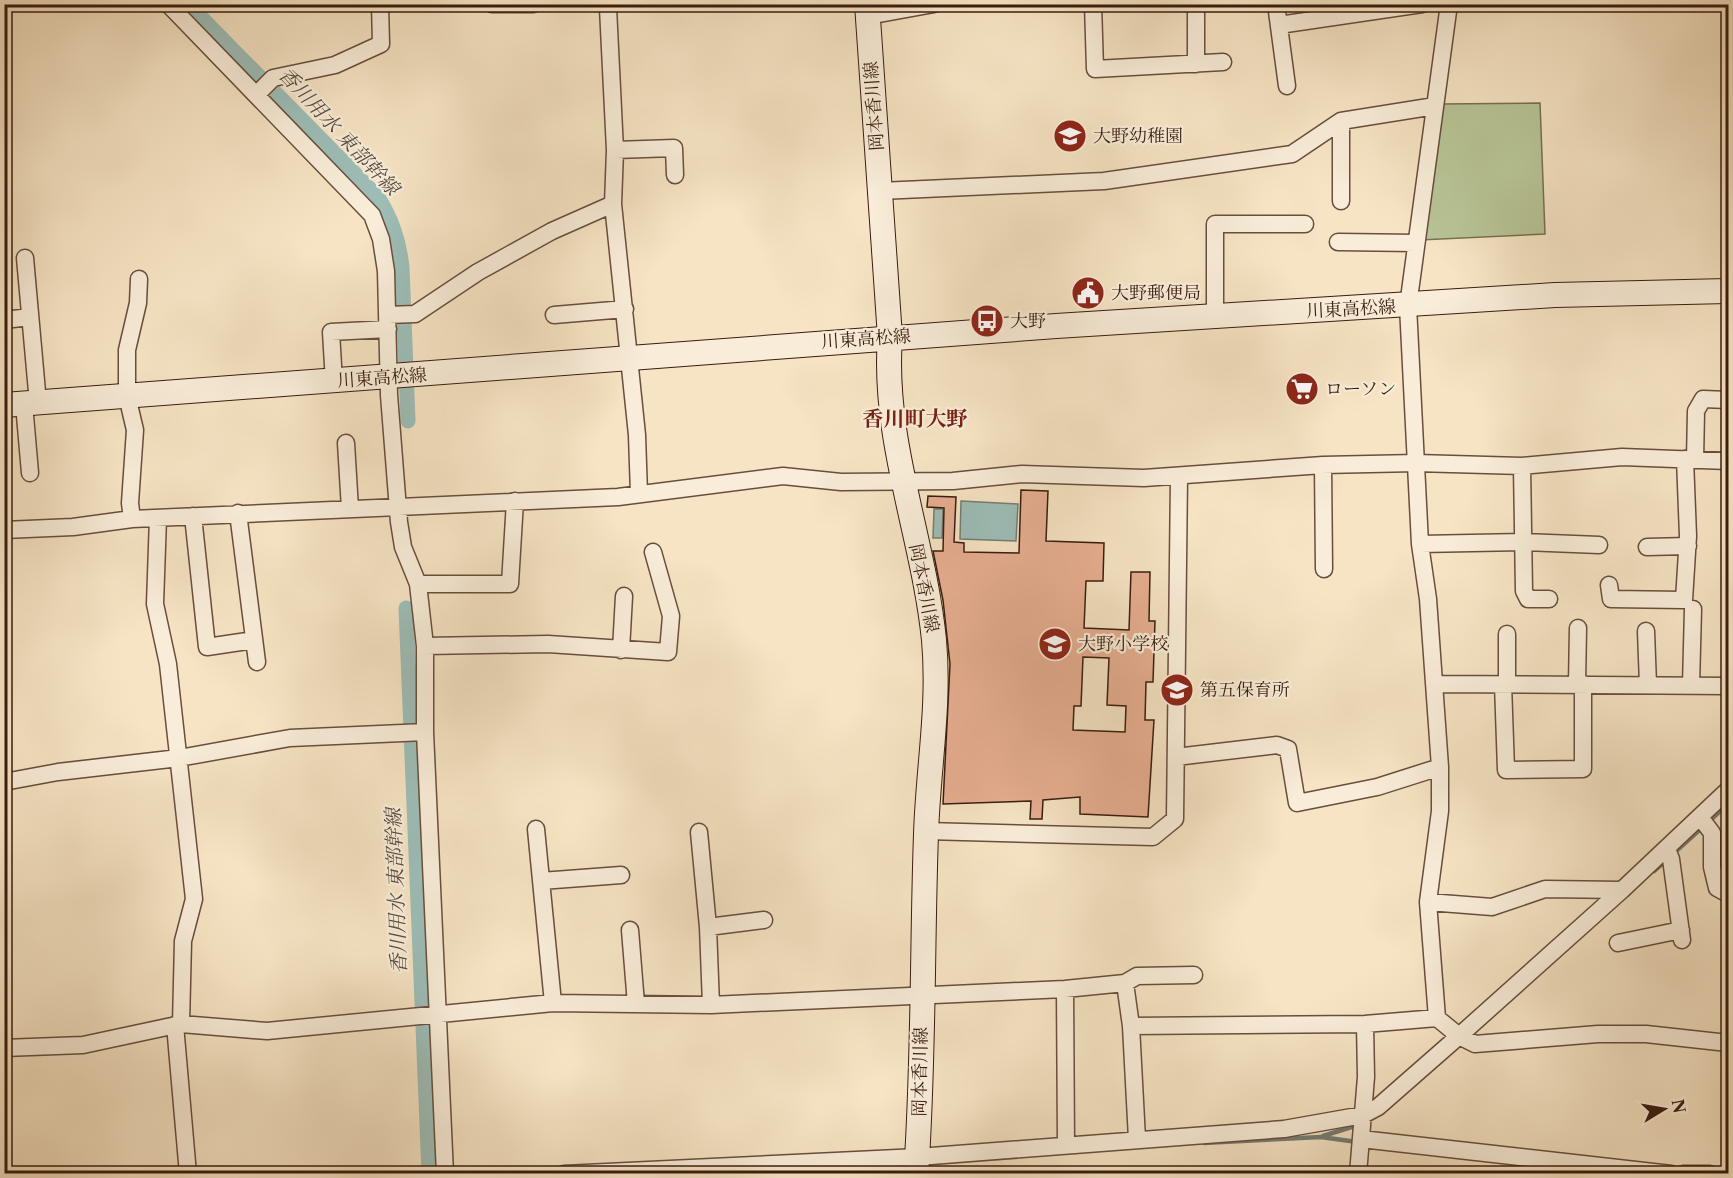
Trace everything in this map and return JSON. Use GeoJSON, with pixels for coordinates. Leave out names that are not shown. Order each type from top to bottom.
{"type":"FeatureCollection","features":[{"type":"Feature","properties":{"kind":"main road","name":"岡本香川線"},"geometry":{"type":"LineString","coordinates":[[867,10],[890,337],[888,365],[902,482],[928,601],[934,641],[937,703],[926,831],[917,1165]]}},
{"type":"Feature","properties":{"kind":"main road","name":"川東高松線"},"geometry":{"type":"LineString","coordinates":[[22,404],[390,378],[890,337],[1555,296],[1728,291]]}},
{"type":"Feature","properties":{"kind":"street"},"geometry":{"type":"LineString","coordinates":[[168,4],[372,215],[381,239],[388,320],[397,505],[403,548],[418,584],[425,646],[425,732],[445,1173]]}},
{"type":"Feature","properties":{"kind":"street"},"geometry":{"type":"LineString","coordinates":[[492,4],[533,4]]}},
{"type":"Feature","properties":{"kind":"street"},"geometry":{"type":"LineString","coordinates":[[867,10],[934,4]]}},
{"type":"Feature","properties":{"kind":"street"},"geometry":{"type":"LineString","coordinates":[[1093,4],[1095,69],[1222,62]]}},
{"type":"Feature","properties":{"kind":"street"},"geometry":{"type":"LineString","coordinates":[[1196,4],[1196,64]]}},
{"type":"Feature","properties":{"kind":"street"},"geometry":{"type":"LineString","coordinates":[[1276,4],[1287,86]]}},
{"type":"Feature","properties":{"kind":"street"},"geometry":{"type":"LineString","coordinates":[[1279,25],[1422,4]]}},
{"type":"Feature","properties":{"kind":"street"},"geometry":{"type":"LineString","coordinates":[[1437,1018],[1428,902],[1440,811],[1440,767],[1435,684],[1420,544],[1408,306],[1449,4]]}},
{"type":"Feature","properties":{"kind":"street"},"geometry":{"type":"LineString","coordinates":[[257,94],[273,78],[335,65],[381,44],[385,6]]}},
{"type":"Feature","properties":{"kind":"street"},"geometry":{"type":"LineString","coordinates":[[607,6],[615,150],[613,204],[637,435],[639,494]]}},
{"type":"Feature","properties":{"kind":"street"},"geometry":{"type":"LineString","coordinates":[[880,191],[1104,181],[1292,154],[1341,122],[1435,106]]}},
{"type":"Feature","properties":{"kind":"street"},"geometry":{"type":"LineString","coordinates":[[1341,122],[1341,201]]}},
{"type":"Feature","properties":{"kind":"street"},"geometry":{"type":"LineString","coordinates":[[615,150],[674,148],[675,175]]}},
{"type":"Feature","properties":{"kind":"street"},"geometry":{"type":"LineString","coordinates":[[334,382],[332,332],[415,314],[478,272],[525,246],[613,204]]}},
{"type":"Feature","properties":{"kind":"street"},"geometry":{"type":"LineString","coordinates":[[1215,317],[1215,224],[1305,224]]}},
{"type":"Feature","properties":{"kind":"street"},"geometry":{"type":"LineString","coordinates":[[1338,242],[1416,243]]}},
{"type":"Feature","properties":{"kind":"street"},"geometry":{"type":"LineString","coordinates":[[25,258],[30,317],[22,404],[30,473]]}},
{"type":"Feature","properties":{"kind":"street"},"geometry":{"type":"LineString","coordinates":[[132,519],[130,503],[135,430],[127,396],[128,350],[138,303],[139,279]]}},
{"type":"Feature","properties":{"kind":"street"},"geometry":{"type":"LineString","coordinates":[[554,315],[625,309]]}},
{"type":"Feature","properties":{"kind":"street"},"geometry":{"type":"LineString","coordinates":[[4,320],[30,317]]}},
{"type":"Feature","properties":{"kind":"street"},"geometry":{"type":"LineString","coordinates":[[1609,585],[1611,599],[1684,600],[1690,459],[1696,411],[1703,399],[1728,400]]}},
{"type":"Feature","properties":{"kind":"street"},"geometry":{"type":"LineString","coordinates":[[346,442],[350,509]]}},
{"type":"Feature","properties":{"kind":"street"},"geometry":{"type":"LineString","coordinates":[[4,530],[73,527],[132,519],[639,494],[783,476],[841,482],[902,482],[953,481],[1022,474],[1144,478],[1323,465],[1416,463],[1522,466],[1622,456],[1728,461]]}},
{"type":"Feature","properties":{"kind":"street"},"geometry":{"type":"LineString","coordinates":[[1323,465],[1324,569]]}},
{"type":"Feature","properties":{"kind":"street"},"geometry":{"type":"LineString","coordinates":[[1522,466],[1524,591],[1528,599],[1549,599]]}},
{"type":"Feature","properties":{"kind":"street"},"geometry":{"type":"LineString","coordinates":[[926,831],[1153,837],[1175,819],[1179,476]]}},
{"type":"Feature","properties":{"kind":"street"},"geometry":{"type":"LineString","coordinates":[[418,584],[510,584],[515,501]]}},
{"type":"Feature","properties":{"kind":"street"},"geometry":{"type":"LineString","coordinates":[[238,513],[257,662]]}},
{"type":"Feature","properties":{"kind":"street"},"geometry":{"type":"LineString","coordinates":[[193,516],[207,647],[254,640]]}},
{"type":"Feature","properties":{"kind":"street"},"geometry":{"type":"LineString","coordinates":[[158,518],[155,604],[168,664],[194,899],[183,941],[178,1024],[188,1173]]}},
{"type":"Feature","properties":{"kind":"street"},"geometry":{"type":"LineString","coordinates":[[1420,544],[1523,542],[1599,545]]}},
{"type":"Feature","properties":{"kind":"street"},"geometry":{"type":"LineString","coordinates":[[1647,547],[1688,546]]}},
{"type":"Feature","properties":{"kind":"street"},"geometry":{"type":"LineString","coordinates":[[425,646],[548,644],[668,652],[671,616],[653,552]]}},
{"type":"Feature","properties":{"kind":"street"},"geometry":{"type":"LineString","coordinates":[[621,650],[624,596]]}},
{"type":"Feature","properties":{"kind":"street"},"geometry":{"type":"LineString","coordinates":[[1691,685],[1694,609]]}},
{"type":"Feature","properties":{"kind":"street"},"geometry":{"type":"LineString","coordinates":[[1507,634],[1506,770],[1583,769],[1578,628]]}},
{"type":"Feature","properties":{"kind":"street"},"geometry":{"type":"LineString","coordinates":[[1646,631],[1648,685]]}},
{"type":"Feature","properties":{"kind":"street"},"geometry":{"type":"LineString","coordinates":[[1435,684],[1728,686]]}},
{"type":"Feature","properties":{"kind":"street"},"geometry":{"type":"LineString","coordinates":[[4,782],[58,772],[179,758],[290,738],[425,732]]}},
{"type":"Feature","properties":{"kind":"street"},"geometry":{"type":"LineString","coordinates":[[1176,757],[1277,744],[1288,749],[1297,803],[1377,787],[1440,767]]}},
{"type":"Feature","properties":{"kind":"street"},"geometry":{"type":"LineString","coordinates":[[564,1173],[917,1165],[1066,1145],[1284,1129],[1362,1115],[1378,1107],[1622,890],[1669,853],[1704,821],[1728,790]]}},
{"type":"Feature","properties":{"kind":"street"},"geometry":{"type":"LineString","coordinates":[[1704,821],[1712,833],[1712,867],[1717,888],[1728,894]]}},
{"type":"Feature","properties":{"kind":"street"},"geometry":{"type":"LineString","coordinates":[[536,829],[553,1004]]}},
{"type":"Feature","properties":{"kind":"street"},"geometry":{"type":"LineString","coordinates":[[699,832],[708,927],[711,1005]]}},
{"type":"Feature","properties":{"kind":"street"},"geometry":{"type":"LineString","coordinates":[[1618,943],[1682,935],[1669,853]]}},
{"type":"Feature","properties":{"kind":"street"},"geometry":{"type":"LineString","coordinates":[[541,881],[621,875]]}},
{"type":"Feature","properties":{"kind":"street"},"geometry":{"type":"LineString","coordinates":[[1428,902],[1492,906],[1545,889],[1622,890]]}},
{"type":"Feature","properties":{"kind":"street"},"geometry":{"type":"LineString","coordinates":[[708,927],[764,920]]}},
{"type":"Feature","properties":{"kind":"street"},"geometry":{"type":"LineString","coordinates":[[630,930],[636,1004]]}},
{"type":"Feature","properties":{"kind":"street"},"geometry":{"type":"LineString","coordinates":[[4,1048],[83,1045],[178,1024],[267,1031],[438,1017],[553,1004],[711,1005],[922,993],[1065,988],[1125,983],[1137,976],[1194,975]]}},
{"type":"Feature","properties":{"kind":"street"},"geometry":{"type":"LineString","coordinates":[[1125,983],[1131,1026],[1137,1139]]}},
{"type":"Feature","properties":{"kind":"street"},"geometry":{"type":"LineString","coordinates":[[1065,988],[1066,1145]]}},
{"type":"Feature","properties":{"kind":"street"},"geometry":{"type":"LineString","coordinates":[[1131,1026],[1365,1024],[1437,1018],[1459,1036],[1475,1044],[1598,1035],[1646,1034],[1728,1043]]}},
{"type":"Feature","properties":{"kind":"street"},"geometry":{"type":"LineString","coordinates":[[1358,1173],[1366,1077],[1365,1024]]}},
{"type":"Feature","properties":{"kind":"street"},"geometry":{"type":"LineString","coordinates":[[1361,1139],[1671,1173]]}},
{"type":"Feature","properties":{"kind":"street"},"geometry":{"type":"LineString","coordinates":[[1683,1173],[1710,1173]]}},
{"type":"Feature","properties":{"kind":"green space"},"geometry":{"type":"Polygon","coordinates":[[[1540,103],[1545,234],[1420,240],[1440,104],[1540,103]]]}},
{"type":"Feature","properties":{"kind":"water"},"geometry":{"type":"Polygon","coordinates":[[[961,501],[1018,504],[1016,541],[960,539],[961,501]]]}},
{"type":"Feature","properties":{"kind":"water"},"geometry":{"type":"Polygon","coordinates":[[[934,509],[943,509],[942,538],[933,538],[934,509]]]}},
{"type":"Feature","properties":{"kind":"building","name":"大野小学校"},"geometry":{"type":"Polygon","coordinates":[[[1021,490],[1048,491],[1046,541],[1104,543],[1103,581],[1086,581],[1084,628],[1129,630],[1131,572],[1150,572],[1149,621],[1155,621],[1153,682],[1146,682],[1145,720],[1154,720],[1148,817],[1080,814],[1080,797],[1043,800],[1042,819],[1030,819],[1031,801],[943,804],[950,664],[943,600],[933,551],[943,551],[944,508],[927,507],[928,496],[956,497],[954,542],[964,543],[964,552],[1019,553],[1021,490]],[[1083,657],[1081,706],[1074,706],[1073,730],[1125,732],[1126,706],[1107,705],[1109,658],[1083,657]]]}},
{"type":"Feature","properties":{"kind":"waterway","name":"香川用水 東部幹線"},"geometry":{"type":"LineString","coordinates":[[188,4],[378,197],[383,206],[397,239],[402,267],[408,421]]}},
{"type":"Feature","properties":{"kind":"waterway","name":"香川用水 東部幹線"},"geometry":{"type":"LineString","coordinates":[[406,608],[429,1174]]}},
{"type":"Feature","properties":{"kind":"waterway"},"geometry":{"type":"LineString","coordinates":[[1674,853],[1728,804]]}},
{"type":"Feature","properties":{"kind":"waterway"},"geometry":{"type":"LineString","coordinates":[[1654,871],[1668,859]]}},
{"type":"Feature","properties":{"kind":"waterway"},"geometry":{"type":"LineString","coordinates":[[1323,1136],[1358,1125]]}},
{"type":"Feature","properties":{"kind":"waterway"},"geometry":{"type":"LineString","coordinates":[[1204,1143],[1321,1137],[1357,1142]]}},
{"type":"Feature","properties":{"kind":"place","name":"大野幼稚園"},"geometry":{"type":"Point","coordinates":[1070,136]}},
{"type":"Feature","properties":{"kind":"place","name":"大野郵便局"},"geometry":{"type":"Point","coordinates":[1088,293]}},
{"type":"Feature","properties":{"kind":"place","name":"大野"},"geometry":{"type":"Point","coordinates":[987,321]}},
{"type":"Feature","properties":{"kind":"place","name":"ローソン"},"geometry":{"type":"Point","coordinates":[1302,389]}},
{"type":"Feature","properties":{"kind":"place","name":"大野小学校"},"geometry":{"type":"Point","coordinates":[1055,644]}},
{"type":"Feature","properties":{"kind":"place","name":"第五保育所"},"geometry":{"type":"Point","coordinates":[1177,690]}},
{"type":"Feature","properties":{"kind":"district","name":"香川町大野"},"geometry":{"type":"Point","coordinates":[915,418]}}]}
